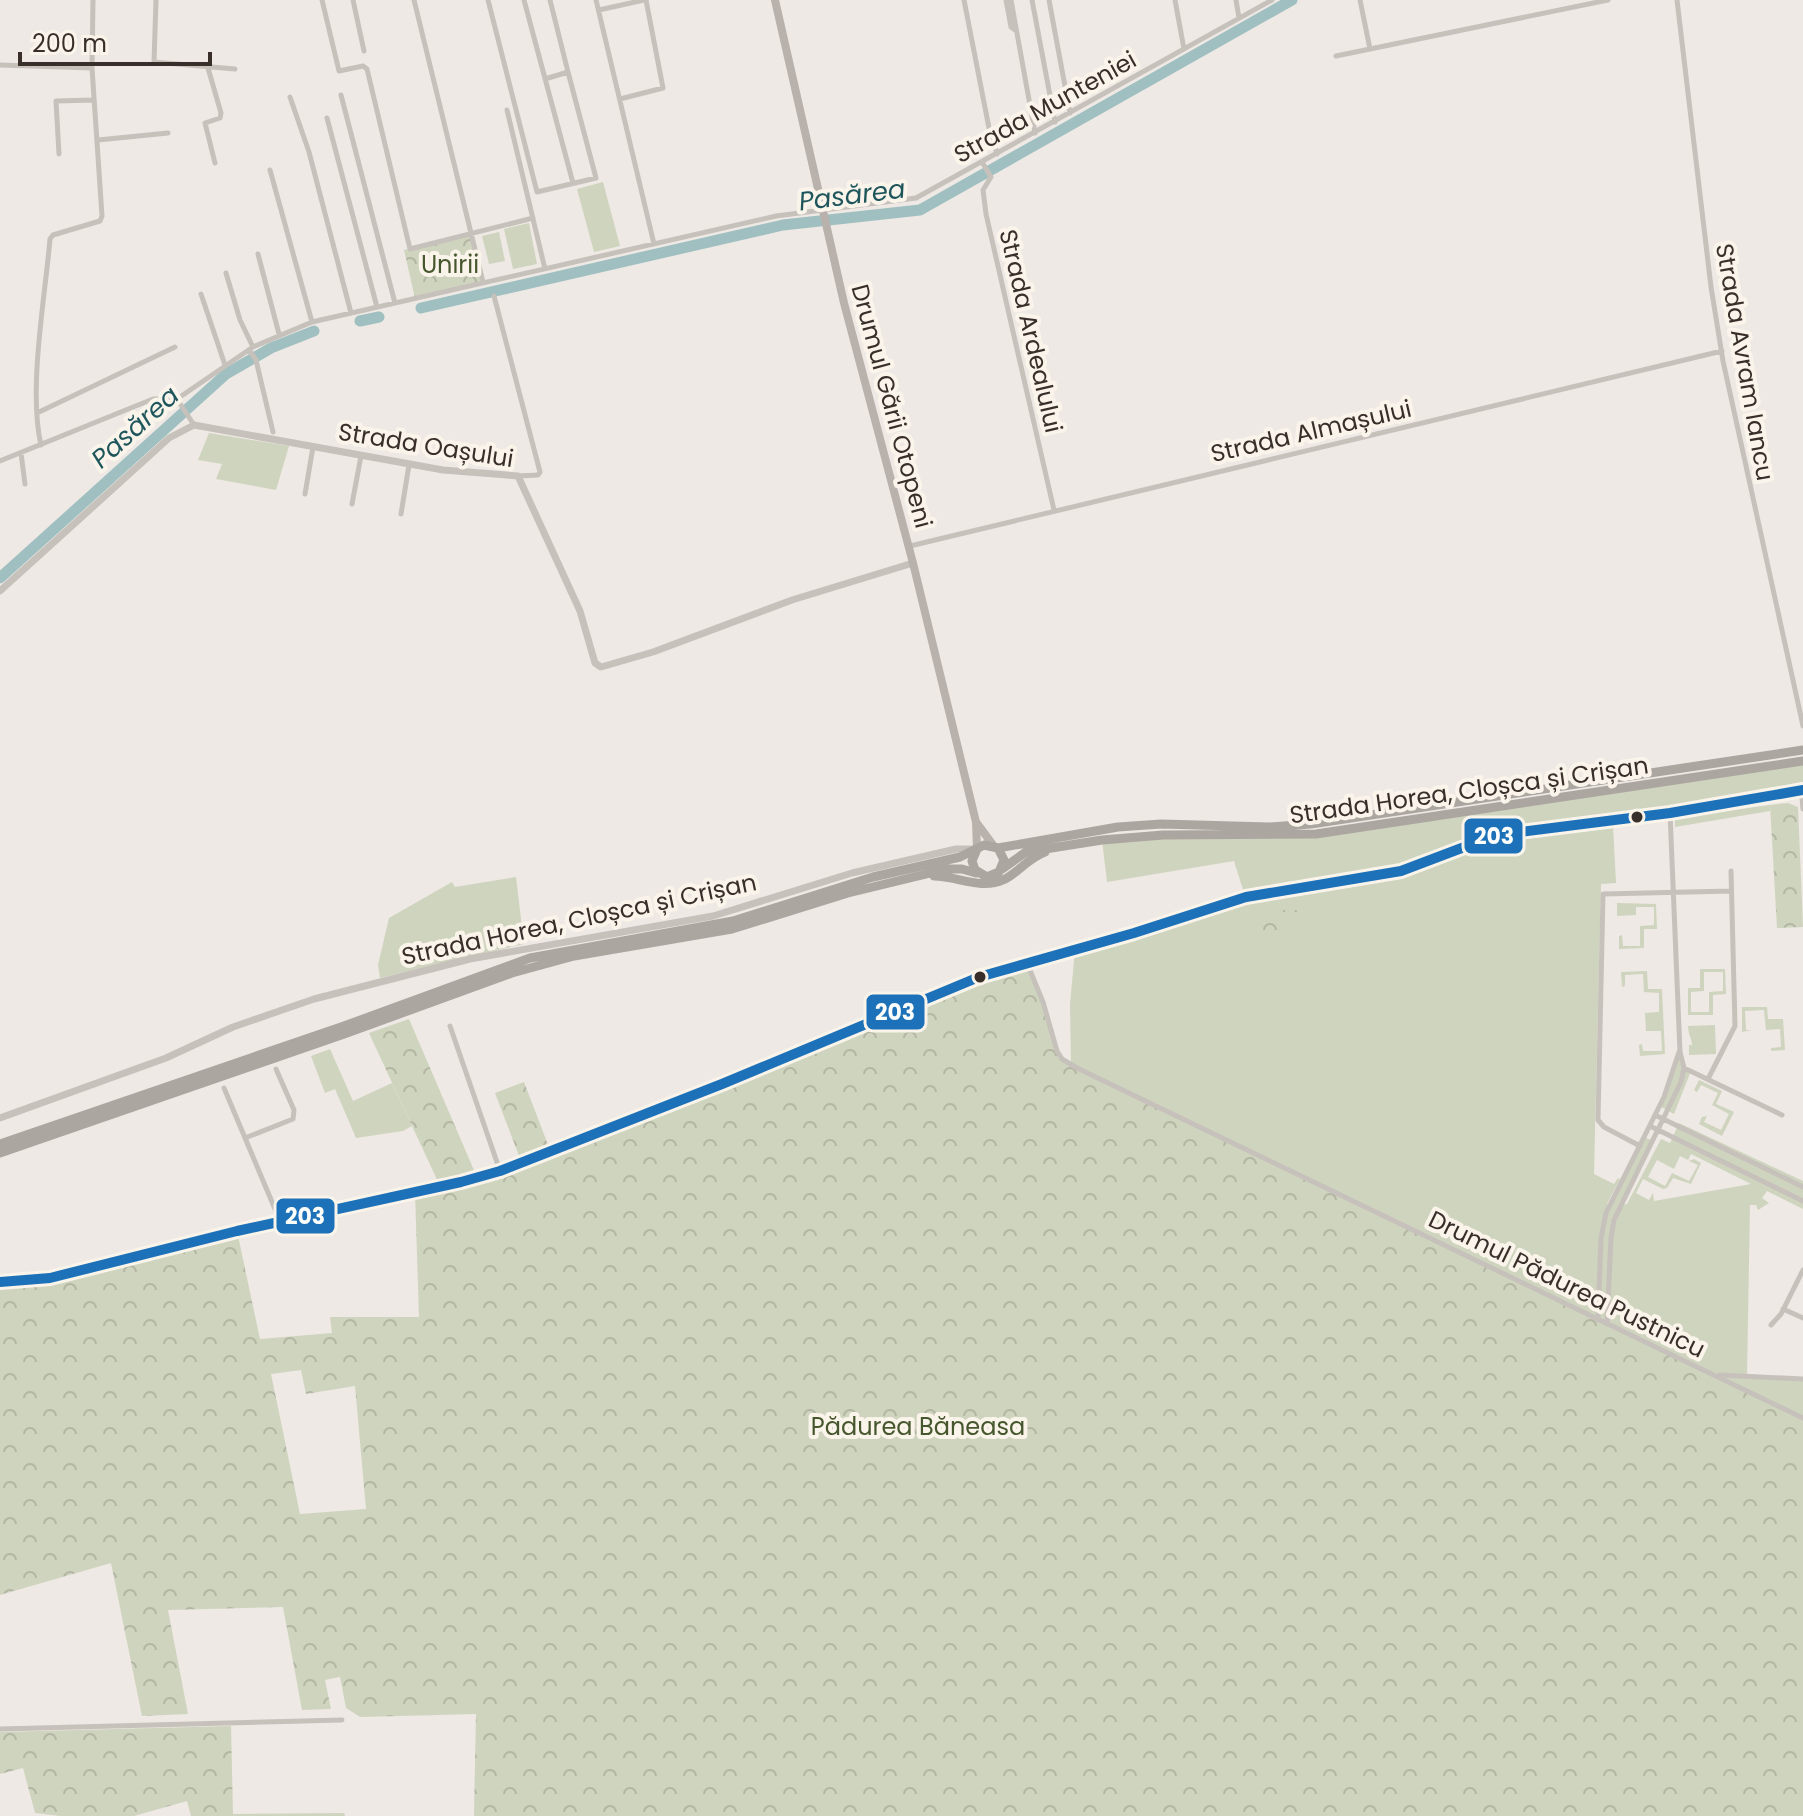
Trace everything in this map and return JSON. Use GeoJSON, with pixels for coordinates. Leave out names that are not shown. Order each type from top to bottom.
{"type":"FeatureCollection","features":[{"type":"Feature","properties":{"kind":"main road","name":"Drumul Gării Otopeni"},"geometry":{"type":"LineString","coordinates":[[775,0],[844,303],[909,547],[976,822],[977,849]]}},
{"type":"Feature","properties":{"kind":"main road","name":"Strada Horea, Cloșca și Crișan"},"geometry":{"type":"LineString","coordinates":[[995,847],[1139,825],[1270,827],[1311,824],[1803,750]]}},
{"type":"Feature","properties":{"kind":"main road","name":"Strada Horea, Cloșca și Crișan"},"geometry":{"type":"LineString","coordinates":[[1002,869],[1026,852],[1076,844],[1163,835],[1275,837],[1316,834],[1803,761]]}},
{"type":"Feature","properties":{"kind":"main road","name":"Drumul Gării Otopeni"},"geometry":{"type":"LineString","coordinates":[[976,822],[995,847]]}},
{"type":"Feature","properties":{"kind":"main road"},"geometry":{"type":"LineString","coordinates":[[915,877],[940,876],[994,883],[1010,876],[1037,855],[1076,844]]}},
{"type":"Feature","properties":{"kind":"main road"},"geometry":{"type":"LineString","coordinates":[[984,845],[995,847],[1003,855],[1002,869],[991,876],[978,873],[972,861],[977,849],[984,845]]}},
{"type":"Feature","properties":{"kind":"main road","name":"Strada Horea, Cloșca și Crișan"},"geometry":{"type":"LineString","coordinates":[[827,895],[873,877],[960,857],[977,849]]}},
{"type":"Feature","properties":{"kind":"main road","name":"Strada Horea, Cloșca și Crișan"},"geometry":{"type":"LineString","coordinates":[[0,1153],[65,1126],[530,958],[717,925],[827,895],[954,869],[978,873]]}},
{"type":"Feature","properties":{"kind":"main road","name":"Strada Horea, Cloșca și Crișan"},"geometry":{"type":"LineString","coordinates":[[0,1144],[65,1126]]}},
{"type":"Feature","properties":{"kind":"street"},"geometry":{"type":"LineString","coordinates":[[41,445],[37,413],[50,239],[53,235],[101,220],[92,68],[93,0]]}},
{"type":"Feature","properties":{"kind":"street"},"geometry":{"type":"LineString","coordinates":[[156,0],[154,62],[235,69]]}},
{"type":"Feature","properties":{"kind":"street"},"geometry":{"type":"LineString","coordinates":[[322,0],[339,71],[363,66],[367,69],[410,249],[533,218]]}},
{"type":"Feature","properties":{"kind":"street"},"geometry":{"type":"LineString","coordinates":[[353,0],[364,51]]}},
{"type":"Feature","properties":{"kind":"street"},"geometry":{"type":"LineString","coordinates":[[414,0],[483,282]]}},
{"type":"Feature","properties":{"kind":"street"},"geometry":{"type":"LineString","coordinates":[[488,0],[537,192],[596,178],[550,0]]}},
{"type":"Feature","properties":{"kind":"street"},"geometry":{"type":"LineString","coordinates":[[526,0],[573,183]]}},
{"type":"Feature","properties":{"kind":"street"},"geometry":{"type":"LineString","coordinates":[[596,0],[654,244]]}},
{"type":"Feature","properties":{"kind":"street"},"geometry":{"type":"LineString","coordinates":[[599,10],[645,0],[663,88],[620,99]]}},
{"type":"Feature","properties":{"kind":"street"},"geometry":{"type":"LineString","coordinates":[[964,0],[986,116],[997,154]]}},
{"type":"Feature","properties":{"kind":"street"},"geometry":{"type":"LineString","coordinates":[[1008,0],[1035,133]]}},
{"type":"Feature","properties":{"kind":"street"},"geometry":{"type":"LineString","coordinates":[[1032,0],[1055,122]]}},
{"type":"Feature","properties":{"kind":"street"},"geometry":{"type":"LineString","coordinates":[[1049,0],[1070,113]]}},
{"type":"Feature","properties":{"kind":"street"},"geometry":{"type":"LineString","coordinates":[[1175,0],[1184,49]]}},
{"type":"Feature","properties":{"kind":"street"},"geometry":{"type":"LineString","coordinates":[[1236,0],[1239,18]]}},
{"type":"Feature","properties":{"kind":"street"},"geometry":{"type":"LineString","coordinates":[[1360,0],[1370,49]]}},
{"type":"Feature","properties":{"kind":"street"},"geometry":{"type":"LineString","coordinates":[[1336,56],[1608,0]]}},
{"type":"Feature","properties":{"kind":"street","name":"Strada Avram Iancu"},"geometry":{"type":"LineString","coordinates":[[1677,0],[1722,351],[1741,452],[1803,726]]}},
{"type":"Feature","properties":{"kind":"street","name":"Strada Munteniei"},"geometry":{"type":"LineString","coordinates":[[177,399],[251,348],[312,322],[776,216],[916,198],[983,164],[1270,1]]}},
{"type":"Feature","properties":{"kind":"street"},"geometry":{"type":"LineString","coordinates":[[0,65],[92,68]]}},
{"type":"Feature","properties":{"kind":"street"},"geometry":{"type":"LineString","coordinates":[[208,68],[221,113],[220,118],[205,123],[215,163]]}},
{"type":"Feature","properties":{"kind":"street"},"geometry":{"type":"LineString","coordinates":[[545,79],[568,72]]}},
{"type":"Feature","properties":{"kind":"street"},"geometry":{"type":"LineString","coordinates":[[341,95],[395,303]]}},
{"type":"Feature","properties":{"kind":"street"},"geometry":{"type":"LineString","coordinates":[[290,97],[309,152],[351,313]]}},
{"type":"Feature","properties":{"kind":"street"},"geometry":{"type":"LineString","coordinates":[[59,154],[56,101],[94,100]]}},
{"type":"Feature","properties":{"kind":"street"},"geometry":{"type":"LineString","coordinates":[[507,110],[545,269]]}},
{"type":"Feature","properties":{"kind":"street"},"geometry":{"type":"LineString","coordinates":[[327,118],[377,307]]}},
{"type":"Feature","properties":{"kind":"street"},"geometry":{"type":"LineString","coordinates":[[98,140],[168,133]]}},
{"type":"Feature","properties":{"kind":"street","name":"Strada Ardealului"},"geometry":{"type":"LineString","coordinates":[[983,164],[991,177],[983,190],[983,198],[1054,510]]}},
{"type":"Feature","properties":{"kind":"street"},"geometry":{"type":"LineString","coordinates":[[270,170],[312,322]]}},
{"type":"Feature","properties":{"kind":"street"},"geometry":{"type":"LineString","coordinates":[[258,254],[279,334]]}},
{"type":"Feature","properties":{"kind":"street"},"geometry":{"type":"LineString","coordinates":[[226,273],[256,360],[273,432]]}},
{"type":"Feature","properties":{"kind":"street"},"geometry":{"type":"LineString","coordinates":[[201,294],[225,365]]}},
{"type":"Feature","properties":{"kind":"street"},"geometry":{"type":"LineString","coordinates":[[494,296],[540,472],[538,475],[518,476]]}},
{"type":"Feature","properties":{"kind":"street"},"geometry":{"type":"LineString","coordinates":[[37,413],[175,347]]}},
{"type":"Feature","properties":{"kind":"street","name":"Strada Almașului"},"geometry":{"type":"LineString","coordinates":[[909,547],[1722,351]]}},
{"type":"Feature","properties":{"kind":"street"},"geometry":{"type":"LineString","coordinates":[[0,461],[158,399],[177,399],[194,425],[169,438],[0,591]]}},
{"type":"Feature","properties":{"kind":"street","name":"Strada Oașului"},"geometry":{"type":"LineString","coordinates":[[194,425],[409,465],[454,472],[518,476],[580,611],[595,663],[599,667],[653,652],[792,600],[913,563]]}},
{"type":"Feature","properties":{"kind":"street"},"geometry":{"type":"LineString","coordinates":[[305,494],[313,447]]}},
{"type":"Feature","properties":{"kind":"street"},"geometry":{"type":"LineString","coordinates":[[21,453],[25,484]]}},
{"type":"Feature","properties":{"kind":"street"},"geometry":{"type":"LineString","coordinates":[[352,504],[361,456]]}},
{"type":"Feature","properties":{"kind":"street"},"geometry":{"type":"LineString","coordinates":[[401,514],[409,465]]}},
{"type":"Feature","properties":{"kind":"street"},"geometry":{"type":"LineString","coordinates":[[0,1282],[50,1278],[500,1171],[722,1084],[979,977],[1246,897],[1401,871],[1488,837],[1670,813],[1803,790]]}},
{"type":"Feature","properties":{"kind":"street"},"geometry":{"type":"LineString","coordinates":[[1793,792],[1800,796],[1803,809]]}},
{"type":"Feature","properties":{"kind":"street"},"geometry":{"type":"LineString","coordinates":[[1607,1324],[1614,1220],[1664,1120],[1684,1068],[1680,1052],[1670,813]]}},
{"type":"Feature","properties":{"kind":"street","name":"Strada Horea, Cloșca și Crișan"},"geometry":{"type":"LineString","coordinates":[[0,1118],[166,1058],[233,1027],[314,999],[470,959],[721,914],[884,865],[956,849],[977,849]]}},
{"type":"Feature","properties":{"kind":"street"},"geometry":{"type":"LineString","coordinates":[[1708,1079],[1735,1026],[1731,871]]}},
{"type":"Feature","properties":{"kind":"street"},"geometry":{"type":"LineString","coordinates":[[1640,1146],[1604,1127],[1598,1120],[1603,894],[1731,891]]}},
{"type":"Feature","properties":{"kind":"street","name":"Drumul Pădurea Pustnicu"},"geometry":{"type":"LineString","coordinates":[[1027,963],[1043,1002],[1057,1051],[1071,1065],[1803,1418]]}},
{"type":"Feature","properties":{"kind":"street"},"geometry":{"type":"LineString","coordinates":[[450,1026],[500,1171]]}},
{"type":"Feature","properties":{"kind":"street"},"geometry":{"type":"LineString","coordinates":[[1598,1320],[1604,1220],[1655,1115],[1680,1052]]}},
{"type":"Feature","properties":{"kind":"street"},"geometry":{"type":"LineString","coordinates":[[1684,1068],[1782,1115]]}},
{"type":"Feature","properties":{"kind":"street"},"geometry":{"type":"LineString","coordinates":[[245,1138],[293,1119],[294,1110],[276,1069]]}},
{"type":"Feature","properties":{"kind":"street"},"geometry":{"type":"LineString","coordinates":[[224,1088],[280,1221]]}},
{"type":"Feature","properties":{"kind":"street"},"geometry":{"type":"LineString","coordinates":[[1655,1115],[1803,1187]]}},
{"type":"Feature","properties":{"kind":"street"},"geometry":{"type":"LineString","coordinates":[[1650,1126],[1803,1201]]}},
{"type":"Feature","properties":{"kind":"street"},"geometry":{"type":"LineString","coordinates":[[1751,1183],[1755,1177]]}},
{"type":"Feature","properties":{"kind":"street"},"geometry":{"type":"LineString","coordinates":[[1771,1325],[1803,1270]]}},
{"type":"Feature","properties":{"kind":"street"},"geometry":{"type":"LineString","coordinates":[[1783,1309],[1803,1318]]}},
{"type":"Feature","properties":{"kind":"street"},"geometry":{"type":"LineString","coordinates":[[1715,1375],[1803,1379]]}},
{"type":"Feature","properties":{"kind":"street"},"geometry":{"type":"LineString","coordinates":[[0,1729],[342,1720]]}},
{"type":"Feature","properties":{"kind":"green space"},"geometry":{"type":"Polygon","coordinates":[[[603,182],[620,246],[594,252],[577,189],[603,182]]]}},
{"type":"Feature","properties":{"kind":"green space"},"geometry":{"type":"Polygon","coordinates":[[[529,223],[537,264],[513,269],[504,229],[529,223]]]}},
{"type":"Feature","properties":{"kind":"green space"},"geometry":{"type":"Polygon","coordinates":[[[499,232],[505,261],[489,264],[482,236],[499,232]]]}},
{"type":"Feature","properties":{"kind":"green space","name":"Unirii"},"geometry":{"type":"Polygon","coordinates":[[[472,233],[483,282],[415,298],[404,250],[472,233]]]}},
{"type":"Feature","properties":{"kind":"green space"},"geometry":{"type":"Polygon","coordinates":[[[209,433],[289,446],[276,490],[216,479],[222,464],[198,460],[209,433]]]}},
{"type":"Feature","properties":{"kind":"green space"},"geometry":{"type":"Polygon","coordinates":[[[1803,761],[1803,809],[1802,801],[1793,792],[1670,813],[1488,837],[1489,843],[1613,825],[1616,883],[1601,884],[1594,1174],[1614,1184],[1620,1179],[1607,1204],[1610,1205],[1644,1137],[1654,1141],[1623,1205],[1627,1204],[1661,1139],[1670,1143],[1679,1123],[1803,1181],[1803,1209],[1767,1191],[1762,1198],[1769,1203],[1758,1210],[1756,1205],[1750,1205],[1747,1376],[1803,1379],[1803,1418],[1071,1065],[1070,1004],[1075,950],[1245,896],[1234,861],[1107,882],[1102,840],[1275,837],[1803,761]],[[1691,1154],[1688,1160],[1680,1156],[1674,1169],[1657,1160],[1648,1177],[1665,1186],[1672,1173],[1689,1181],[1698,1165],[1689,1161],[1694,1159],[1701,1163],[1691,1184],[1673,1178],[1663,1189],[1643,1179],[1636,1193],[1649,1200],[1653,1193],[1654,1201],[1751,1184],[1691,1154]]]}},
{"type":"Feature","properties":{"kind":"green space"},"geometry":{"type":"Polygon","coordinates":[[[1788,803],[1798,807],[1803,927],[1777,928],[1770,805],[1788,803]]]}},
{"type":"Feature","properties":{"kind":"green space"},"geometry":{"type":"Polygon","coordinates":[[[1770,805],[1770,811],[1675,827],[1675,818],[1770,805]]]}},
{"type":"Feature","properties":{"kind":"green space"},"geometry":{"type":"Polygon","coordinates":[[[516,877],[524,944],[380,978],[378,965],[389,918],[452,882],[455,887],[516,877]]]}},
{"type":"Feature","properties":{"kind":"green space"},"geometry":{"type":"Polygon","coordinates":[[[1617,903],[1656,904],[1657,929],[1644,929],[1644,948],[1619,949],[1619,936],[1622,935],[1623,946],[1640,946],[1640,926],[1654,925],[1654,907],[1636,907],[1636,915],[1617,916],[1617,903]]]}},
{"type":"Feature","properties":{"kind":"green space"},"geometry":{"type":"Polygon","coordinates":[[[1262,910],[1298,910],[1299,936],[1263,937],[1262,910]]]}},
{"type":"Feature","properties":{"kind":"green space","name":"Pădurea Băneasa"},"geometry":{"type":"Polygon","coordinates":[[[1027,963],[1043,1002],[1055,1046],[1063,1059],[1803,1418],[1803,1816],[474,1816],[476,1714],[360,1717],[346,1708],[340,1677],[325,1680],[331,1709],[302,1710],[283,1607],[168,1610],[188,1714],[142,1716],[111,1563],[0,1595],[0,1282],[30,1281],[237,1231],[260,1339],[332,1333],[330,1317],[419,1317],[415,1192],[500,1171],[979,977],[1027,963]],[[301,1370],[271,1374],[300,1514],[366,1509],[355,1386],[306,1394],[301,1370]]]}},
{"type":"Feature","properties":{"kind":"green space"},"geometry":{"type":"Polygon","coordinates":[[[1700,969],[1725,969],[1726,994],[1713,995],[1713,1015],[1688,1015],[1688,988],[1700,988],[1700,969]],[[1704,972],[1704,991],[1691,992],[1691,1012],[1709,1012],[1709,992],[1723,991],[1723,972],[1704,972]]]}},
{"type":"Feature","properties":{"kind":"green space"},"geometry":{"type":"Polygon","coordinates":[[[1647,971],[1648,989],[1662,989],[1665,1054],[1640,1056],[1639,1045],[1642,1044],[1643,1051],[1662,1051],[1661,1031],[1646,1031],[1645,1013],[1659,1012],[1659,993],[1644,992],[1643,974],[1625,975],[1625,986],[1622,987],[1621,972],[1647,971]]]}},
{"type":"Feature","properties":{"kind":"green space"},"geometry":{"type":"Polygon","coordinates":[[[1742,1007],[1767,1007],[1768,1019],[1783,1019],[1785,1050],[1771,1051],[1771,1048],[1781,1047],[1780,1029],[1766,1030],[1764,1010],[1745,1011],[1746,1030],[1752,1030],[1742,1032],[1742,1007]]]}},
{"type":"Feature","properties":{"kind":"green space"},"geometry":{"type":"Polygon","coordinates":[[[409,1019],[476,1175],[439,1184],[369,1033],[409,1019]]]}},
{"type":"Feature","properties":{"kind":"green space"},"geometry":{"type":"Polygon","coordinates":[[[1715,1025],[1716,1054],[1689,1055],[1689,1045],[1692,1045],[1688,1026],[1715,1025]]]}},
{"type":"Feature","properties":{"kind":"green space"},"geometry":{"type":"Polygon","coordinates":[[[330,1049],[353,1101],[392,1083],[412,1126],[403,1131],[356,1138],[335,1089],[325,1093],[311,1056],[330,1049]]]}},
{"type":"Feature","properties":{"kind":"green space"},"geometry":{"type":"Polygon","coordinates":[[[1680,1052],[1684,1068],[1691,1071],[1674,1114],[1659,1106],[1680,1052]]]}},
{"type":"Feature","properties":{"kind":"green space"},"geometry":{"type":"Polygon","coordinates":[[[1699,1080],[1722,1091],[1716,1104],[1734,1112],[1722,1136],[1699,1124],[1702,1117],[1707,1116],[1704,1122],[1721,1130],[1729,1114],[1712,1105],[1718,1093],[1701,1085],[1697,1092],[1694,1090],[1699,1080]]]}},
{"type":"Feature","properties":{"kind":"green space"},"geometry":{"type":"Polygon","coordinates":[[[524,1082],[550,1150],[521,1161],[495,1093],[524,1082]]]}},
{"type":"Feature","properties":{"kind":"green space"},"geometry":{"type":"Polygon","coordinates":[[[231,1726],[233,1814],[344,1813],[345,1816],[191,1816],[187,1801],[134,1816],[35,1813],[23,1768],[0,1774],[0,1732],[231,1726]]]}},
{"type":"Feature","properties":{"kind":"waterway","name":"Pasărea"},"geometry":{"type":"LineString","coordinates":[[421,308],[783,225],[920,210],[1292,0]]}},
{"type":"Feature","properties":{"kind":"waterway","name":"Pasărea"},"geometry":{"type":"LineString","coordinates":[[360,321],[379,317]]}},
{"type":"Feature","properties":{"kind":"waterway","name":"Pasărea"},"geometry":{"type":"LineString","coordinates":[[0,578],[226,374],[271,348],[314,331]]}},
{"type":"Feature","properties":{"kind":"transit line","name":"203"},"geometry":{"type":"LineString","coordinates":[[0,1282],[50,1278],[237,1231],[500,1171],[722,1084],[979,977],[1246,897],[1401,871],[1496,835],[1670,813],[1803,790]]}}]}
